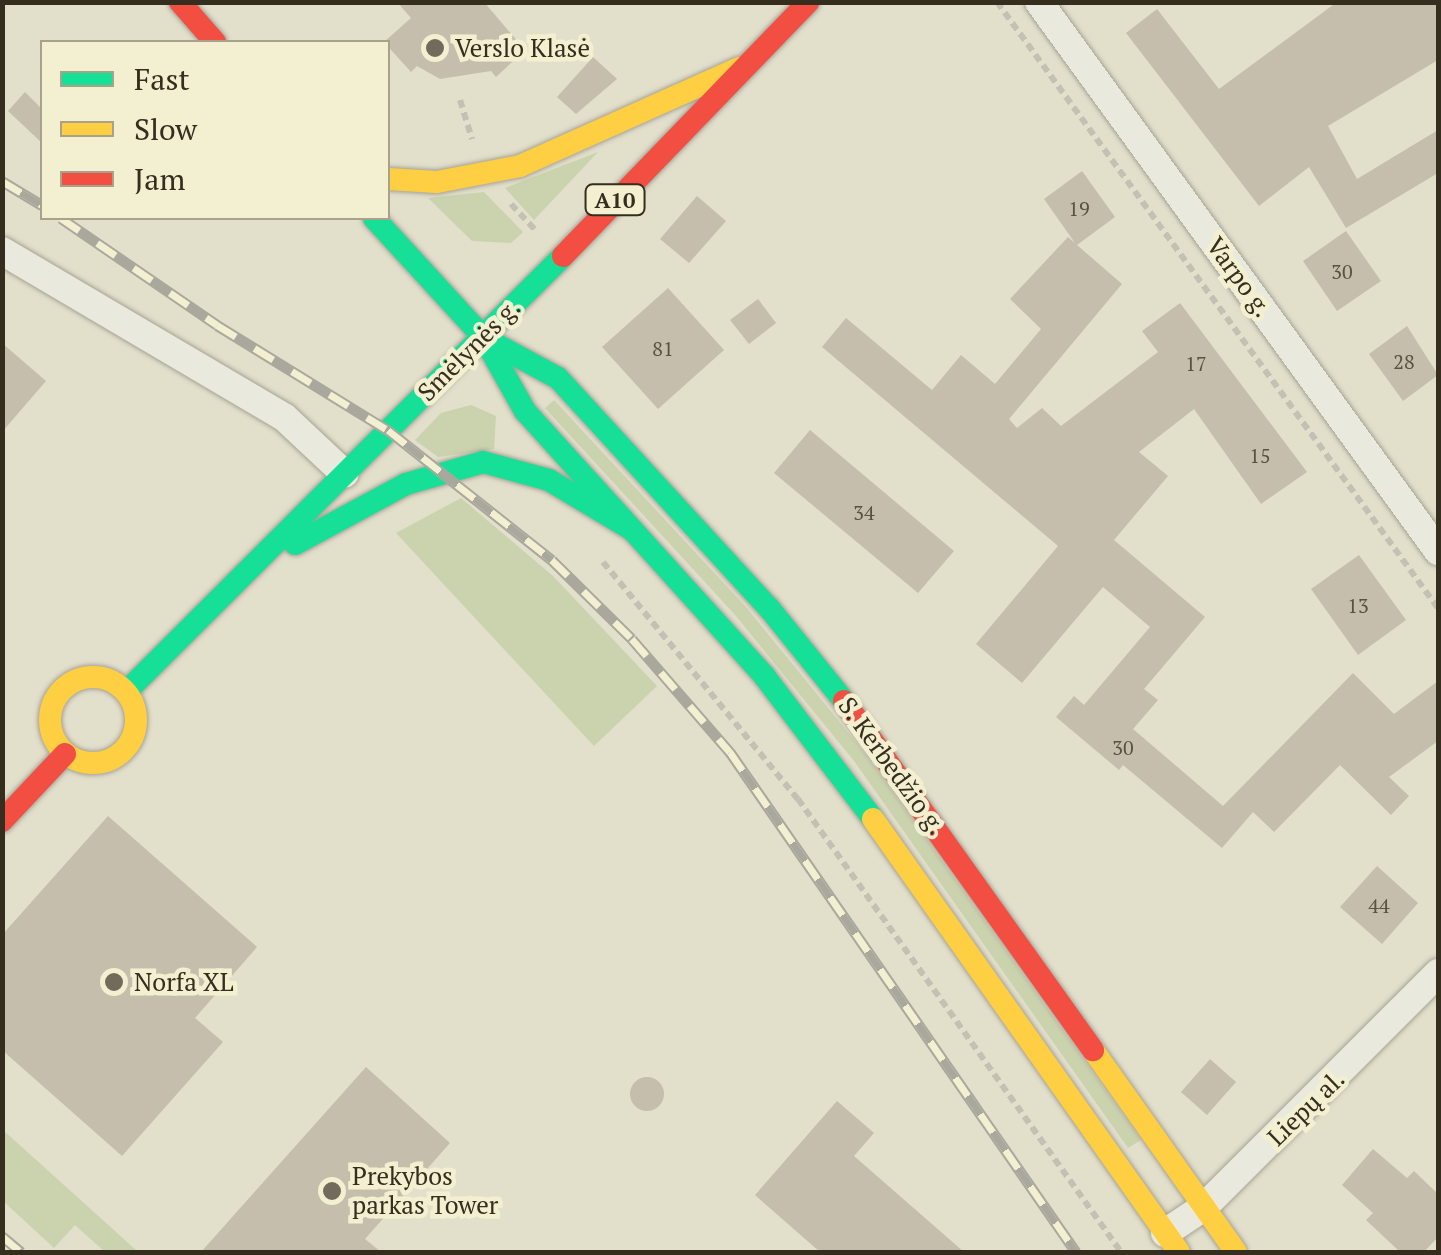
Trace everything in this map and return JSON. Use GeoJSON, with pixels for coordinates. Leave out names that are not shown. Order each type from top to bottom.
{"type":"FeatureCollection","features":[{"type":"Feature","properties":{"kind":"main road"},"geometry":{"type":"LineString","coordinates":[[180,2],[213,40]]}},
{"type":"Feature","properties":{"kind":"main road","name":"Smėlynės g."},"geometry":{"type":"LineString","coordinates":[[126,692],[484,338],[808,2]]}},
{"type":"Feature","properties":{"kind":"main road"},"geometry":{"type":"LineString","coordinates":[[390,179],[436,182],[520,166],[748,64]]}},
{"type":"Feature","properties":{"kind":"main road","name":"S. Kerbedžio g."},"geometry":{"type":"LineString","coordinates":[[376,220],[484,338],[525,411],[766,677],[846,781],[1172,1243]]}},
{"type":"Feature","properties":{"kind":"main road","name":"S. Kerbedžio g."},"geometry":{"type":"LineString","coordinates":[[484,338],[558,378],[769,608],[858,716],[1236,1252]]}},
{"type":"Feature","properties":{"kind":"main road"},"geometry":{"type":"LineString","coordinates":[[260,562],[406,484],[483,462],[549,480],[631,529]]}},
{"type":"Feature","properties":{"kind":"main road"},"geometry":{"type":"LineString","coordinates":[[91,676],[126,692],[136,713],[128,746],[98,763],[65,754],[49,719],[58,694],[91,676]]}},
{"type":"Feature","properties":{"kind":"main road"},"geometry":{"type":"LineString","coordinates":[[2,821],[65,754]]}},
{"type":"Feature","properties":{"kind":"street","name":"Varpo g."},"geometry":{"type":"LineString","coordinates":[[1039,2],[1438,551]]}},
{"type":"Feature","properties":{"kind":"street"},"geometry":{"type":"LineString","coordinates":[[2,252],[284,417],[345,474]]}},
{"type":"Feature","properties":{"kind":"street","name":"Liepų al."},"geometry":{"type":"LineString","coordinates":[[1172,1243],[1438,973]]}},
{"type":"Feature","properties":{"kind":"path"},"geometry":{"type":"LineString","coordinates":[[997,2],[1438,608]]}},
{"type":"Feature","properties":{"kind":"path"},"geometry":{"type":"LineString","coordinates":[[592,548],[735,716],[1121,1252]]}},
{"type":"Feature","properties":{"kind":"green space"},"geometry":{"type":"Polygon","coordinates":[[[598,152],[534,220],[505,188],[598,152]]]}},
{"type":"Feature","properties":{"kind":"green space"},"geometry":{"type":"Polygon","coordinates":[[[484,192],[523,232],[511,243],[472,241],[428,198],[484,192]]]}},
{"type":"Feature","properties":{"kind":"green space"},"geometry":{"type":"Polygon","coordinates":[[[554,400],[745,606],[864,752],[1141,1140],[1128,1148],[854,761],[736,616],[545,408],[554,400]]]}},
{"type":"Feature","properties":{"kind":"green space"},"geometry":{"type":"Polygon","coordinates":[[[471,405],[496,416],[494,449],[438,457],[415,440],[441,413],[471,405]]]}},
{"type":"Feature","properties":{"kind":"green space"},"geometry":{"type":"Polygon","coordinates":[[[461,498],[553,576],[657,686],[594,746],[396,533],[461,498]]]}},
{"type":"Feature","properties":{"kind":"green space"},"geometry":{"type":"Polygon","coordinates":[[[3,1130],[136,1250],[105,1252],[75,1225],[54,1248],[3,1201],[3,1130]]]}},
{"type":"Feature","properties":{"kind":"building"},"geometry":{"type":"Polygon","coordinates":[[[397,2],[484,2],[525,50],[496,77],[491,71],[440,79],[417,66],[411,72],[386,40],[411,18],[397,2]]]}},
{"type":"Feature","properties":{"kind":"building"},"geometry":{"type":"Polygon","coordinates":[[[1337,2],[1438,2],[1438,60],[1328,126],[1357,179],[1438,130],[1438,173],[1346,228],[1309,167],[1259,206],[1126,33],[1157,9],[1219,89],[1337,2]]]}},
{"type":"Feature","properties":{"kind":"building"},"geometry":{"type":"Polygon","coordinates":[[[593,57],[617,79],[576,114],[557,97],[593,57]]]}},
{"type":"Feature","properties":{"kind":"building"},"geometry":{"type":"Polygon","coordinates":[[[25,92],[40,107],[40,141],[8,111],[25,92]]]}},
{"type":"Feature","properties":{"kind":"building"},"geometry":{"type":"Polygon","coordinates":[[[1082,171],[1115,217],[1077,245],[1122,284],[1009,419],[1017,428],[1042,408],[1061,426],[1158,352],[1142,331],[1180,303],[1307,472],[1261,504],[1194,409],[1139,452],[1168,476],[1114,540],[1205,617],[1144,689],[1158,700],[1133,729],[1223,806],[1353,673],[1394,714],[1438,681],[1438,741],[1389,777],[1409,796],[1391,815],[1340,765],[1274,832],[1253,812],[1222,848],[1123,765],[1119,770],[1056,717],[1074,696],[1084,705],[1150,627],[1103,587],[1022,683],[976,644],[1058,546],[822,347],[846,318],[932,390],[961,355],[995,384],[1041,329],[1010,299],[1068,237],[1075,243],[1044,199],[1082,171]]]}},
{"type":"Feature","properties":{"kind":"building"},"geometry":{"type":"Polygon","coordinates":[[[697,196],[726,221],[689,263],[660,239],[697,196]]]}},
{"type":"Feature","properties":{"kind":"building"},"geometry":{"type":"Polygon","coordinates":[[[1346,231],[1381,281],[1337,311],[1303,261],[1346,231]]]}},
{"type":"Feature","properties":{"kind":"building"},"geometry":{"type":"Polygon","coordinates":[[[668,288],[724,350],[658,409],[602,347],[668,288]]]}},
{"type":"Feature","properties":{"kind":"building"},"geometry":{"type":"Polygon","coordinates":[[[758,299],[776,323],[749,344],[730,320],[758,299]]]}},
{"type":"Feature","properties":{"kind":"building"},"geometry":{"type":"Polygon","coordinates":[[[1407,326],[1438,375],[1403,401],[1369,354],[1407,326]]]}},
{"type":"Feature","properties":{"kind":"building"},"geometry":{"type":"Polygon","coordinates":[[[2,343],[46,381],[2,432],[2,343]]]}},
{"type":"Feature","properties":{"kind":"building"},"geometry":{"type":"Polygon","coordinates":[[[810,430],[954,551],[918,593],[774,473],[810,430]]]}},
{"type":"Feature","properties":{"kind":"building"},"geometry":{"type":"Polygon","coordinates":[[[1359,555],[1406,620],[1358,655],[1311,589],[1359,555]]]}},
{"type":"Feature","properties":{"kind":"building","name":"Norfa XL"},"geometry":{"type":"Polygon","coordinates":[[[108,816],[257,947],[195,1018],[223,1042],[122,1156],[2,1050],[2,935],[108,816]]]}},
{"type":"Feature","properties":{"kind":"building"},"geometry":{"type":"Polygon","coordinates":[[[1377,866],[1418,903],[1382,944],[1340,907],[1377,866]]]}},
{"type":"Feature","properties":{"kind":"building"},"geometry":{"type":"Polygon","coordinates":[[[1210,1059],[1236,1082],[1207,1115],[1181,1092],[1210,1059]]]}},
{"type":"Feature","properties":{"kind":"building","name":"Prekybos parkas Tower"},"geometry":{"type":"Polygon","coordinates":[[[366,1067],[450,1143],[365,1239],[381,1252],[201,1252],[366,1067]]]}},
{"type":"Feature","properties":{"kind":"building"},"geometry":{"type":"Polygon","coordinates":[[[647,1077],[659,1082],[664,1094],[659,1106],[647,1111],[635,1106],[630,1094],[635,1082],[647,1077]]]}},
{"type":"Feature","properties":{"kind":"building"},"geometry":{"type":"Polygon","coordinates":[[[837,1101],[874,1133],[854,1156],[964,1252],[820,1252],[755,1195],[837,1101]]]}},
{"type":"Feature","properties":{"kind":"building"},"geometry":{"type":"Polygon","coordinates":[[[1373,1149],[1407,1178],[1414,1171],[1438,1194],[1438,1237],[1424,1252],[1400,1252],[1366,1220],[1373,1213],[1342,1185],[1373,1149]]]}},
{"type":"Feature","properties":{"kind":"railway"},"geometry":{"type":"LineString","coordinates":[[2,181],[40,204]]}},
{"type":"Feature","properties":{"kind":"railway"},"geometry":{"type":"LineString","coordinates":[[64,220],[217,325],[388,430],[552,560],[632,639],[730,752],[1076,1252]]}},
{"type":"Feature","properties":{"kind":"railway"},"geometry":{"type":"LineString","coordinates":[[2,1236],[21,1252]]}},
{"type":"Feature","properties":{"kind":"traffic: fast"},"geometry":{"type":"LineString","coordinates":[[376,220],[484,338]]}},
{"type":"Feature","properties":{"kind":"traffic: fast"},"geometry":{"type":"LineString","coordinates":[[126,692],[563,256]]}},
{"type":"Feature","properties":{"kind":"traffic: fast"},"geometry":{"type":"LineString","coordinates":[[484,338],[558,378],[769,608],[844,701]]}},
{"type":"Feature","properties":{"kind":"traffic: fast"},"geometry":{"type":"LineString","coordinates":[[484,338],[525,411],[765,677],[873,819]]}},
{"type":"Feature","properties":{"kind":"traffic: fast"},"geometry":{"type":"LineString","coordinates":[[295,544],[406,484],[483,462],[549,480],[631,529]]}},
{"type":"Feature","properties":{"kind":"traffic: slow"},"geometry":{"type":"LineString","coordinates":[[390,179],[437,182],[520,166],[739,68]]}},
{"type":"Feature","properties":{"kind":"traffic: slow"},"geometry":{"type":"LineString","coordinates":[[85,677],[101,677],[124,689],[133,703],[136,720],[133,737],[124,751],[101,763],[85,763],[69,756],[57,744],[50,728],[50,712],[57,696],[69,684],[85,677]]}},
{"type":"Feature","properties":{"kind":"traffic: slow"},"geometry":{"type":"LineString","coordinates":[[873,819],[1179,1252]]}},
{"type":"Feature","properties":{"kind":"traffic: slow"},"geometry":{"type":"LineString","coordinates":[[1093,1050],[1236,1252]]}},
{"type":"Feature","properties":{"kind":"traffic: jam"},"geometry":{"type":"LineString","coordinates":[[180,2],[213,40]]}},
{"type":"Feature","properties":{"kind":"traffic: jam"},"geometry":{"type":"LineString","coordinates":[[563,256],[808,2]]}},
{"type":"Feature","properties":{"kind":"traffic: jam"},"geometry":{"type":"LineString","coordinates":[[844,701],[1093,1050]]}},
{"type":"Feature","properties":{"kind":"traffic: jam"},"geometry":{"type":"LineString","coordinates":[[2,821],[65,754]]}},
{"type":"Feature","properties":{"kind":"place","name":"Verslo Klasė"},"geometry":{"type":"Point","coordinates":[435,48]}},
{"type":"Feature","properties":{"kind":"place","name":"Norfa XL"},"geometry":{"type":"Point","coordinates":[114,982]}},
{"type":"Feature","properties":{"kind":"place","name":"Prekybos parkas Tower"},"geometry":{"type":"Point","coordinates":[332,1191]}}]}
